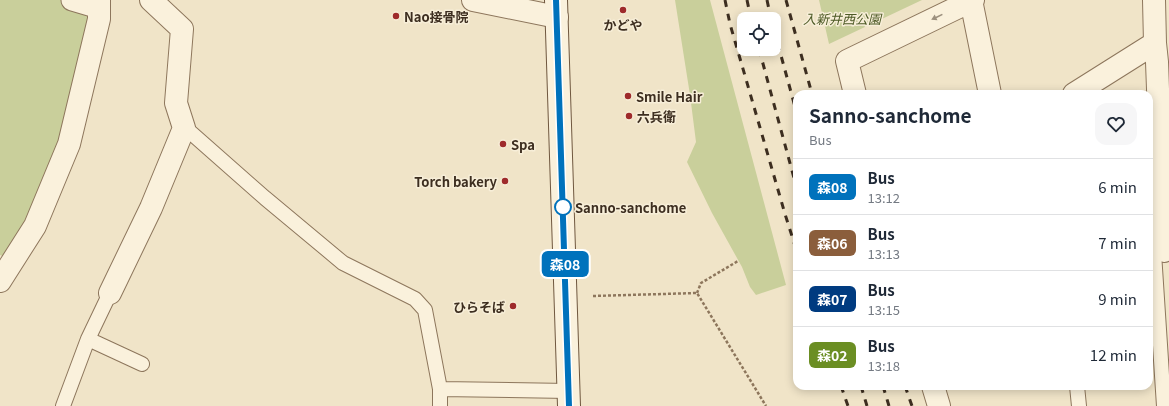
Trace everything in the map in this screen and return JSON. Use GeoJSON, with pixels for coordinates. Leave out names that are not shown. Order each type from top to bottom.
{"type":"FeatureCollection","features":[{"type":"Feature","properties":{"kind":"street"},"geometry":{"type":"LineString","coordinates":[[0,281],[35,226],[69,144],[99,19],[99,4],[72,0]]}},
{"type":"Feature","properties":{"kind":"street"},"geometry":{"type":"LineString","coordinates":[[110,293],[151,208],[184,128],[176,103],[182,29],[151,0]]}},
{"type":"Feature","properties":{"kind":"street"},"geometry":{"type":"LineString","coordinates":[[473,0],[556,9],[569,399]]}},
{"type":"Feature","properties":{"kind":"street"},"geometry":{"type":"LineString","coordinates":[[854,90],[847,60],[972,0],[989,90]]}},
{"type":"Feature","properties":{"kind":"street"},"geometry":{"type":"LineString","coordinates":[[1154,0],[1160,55],[1159,252]]}},
{"type":"Feature","properties":{"kind":"street"},"geometry":{"type":"LineString","coordinates":[[1083,90],[1160,55]]}},
{"type":"Feature","properties":{"kind":"street"},"geometry":{"type":"LineString","coordinates":[[934,390],[939,406]]}},
{"type":"Feature","properties":{"kind":"lane"},"geometry":{"type":"LineString","coordinates":[[184,128],[343,263],[415,299],[425,310],[440,389],[440,406]]}},
{"type":"Feature","properties":{"kind":"lane"},"geometry":{"type":"LineString","coordinates":[[1159,252],[1164,406]]}},
{"type":"Feature","properties":{"kind":"lane"},"geometry":{"type":"LineString","coordinates":[[63,406],[88,339],[110,293]]}},
{"type":"Feature","properties":{"kind":"lane"},"geometry":{"type":"LineString","coordinates":[[88,339],[142,364]]}},
{"type":"Feature","properties":{"kind":"lane"},"geometry":{"type":"LineString","coordinates":[[440,389],[569,399]]}},
{"type":"Feature","properties":{"kind":"lane"},"geometry":{"type":"LineString","coordinates":[[1077,390],[1079,406]]}},
{"type":"Feature","properties":{"kind":"path"},"geometry":{"type":"LineString","coordinates":[[697,293],[701,283],[738,261]]}},
{"type":"Feature","properties":{"kind":"path"},"geometry":{"type":"LineString","coordinates":[[593,296],[697,293]]}},
{"type":"Feature","properties":{"kind":"path"},"geometry":{"type":"LineString","coordinates":[[697,293],[766,406]]}},
{"type":"Feature","properties":{"kind":"green space"},"geometry":{"type":"Polygon","coordinates":[[[0,0],[77,0],[93,16],[65,146],[7,258],[0,255],[0,0]]]}},
{"type":"Feature","properties":{"kind":"green space"},"geometry":{"type":"Polygon","coordinates":[[[675,0],[710,0],[786,285],[756,295],[750,287],[742,267],[712,213],[687,162],[696,142],[675,0]]]}},
{"type":"Feature","properties":{"kind":"green space","name":"入新井西公園"},"geometry":{"type":"Polygon","coordinates":[[[819,0],[922,0],[829,44],[819,0]]]}},
{"type":"Feature","properties":{"kind":"railway"},"geometry":{"type":"LineString","coordinates":[[725,0],[730,24],[793,239]]}},
{"type":"Feature","properties":{"kind":"railway"},"geometry":{"type":"LineString","coordinates":[[747,0],[750,12]]}},
{"type":"Feature","properties":{"kind":"railway"},"geometry":{"type":"LineString","coordinates":[[767,0],[770,12]]}},
{"type":"Feature","properties":{"kind":"railway"},"geometry":{"type":"LineString","coordinates":[[786,0],[811,90]]}},
{"type":"Feature","properties":{"kind":"railway"},"geometry":{"type":"LineString","coordinates":[[761,56],[793,174]]}},
{"type":"Feature","properties":{"kind":"railway"},"geometry":{"type":"LineString","coordinates":[[781,56],[793,99]]}},
{"type":"Feature","properties":{"kind":"railway"},"geometry":{"type":"LineString","coordinates":[[842,390],[848,406]]}},
{"type":"Feature","properties":{"kind":"railway"},"geometry":{"type":"LineString","coordinates":[[862,390],[867,406]]}},
{"type":"Feature","properties":{"kind":"railway"},"geometry":{"type":"LineString","coordinates":[[884,390],[889,406]]}},
{"type":"Feature","properties":{"kind":"railway"},"geometry":{"type":"LineString","coordinates":[[906,390],[912,406]]}},
{"type":"Feature","properties":{"kind":"bus line","name":"森08"},"geometry":{"type":"LineString","coordinates":[[556,0],[569,406]]}},
{"type":"Feature","properties":{"kind":"place","name":"かどや"},"geometry":{"type":"Point","coordinates":[623,10]}},
{"type":"Feature","properties":{"kind":"place","name":"Nao接骨院"},"geometry":{"type":"Point","coordinates":[396,16]}},
{"type":"Feature","properties":{"kind":"place","name":"Smile Hair"},"geometry":{"type":"Point","coordinates":[628,96]}},
{"type":"Feature","properties":{"kind":"place","name":"六兵衛"},"geometry":{"type":"Point","coordinates":[629,116]}},
{"type":"Feature","properties":{"kind":"place","name":"Spa"},"geometry":{"type":"Point","coordinates":[503,144]}},
{"type":"Feature","properties":{"kind":"place","name":"Torch bakery"},"geometry":{"type":"Point","coordinates":[505,181]}},
{"type":"Feature","properties":{"kind":"place","name":"Sanno-sanchome"},"geometry":{"type":"Point","coordinates":[563,207]}},
{"type":"Feature","properties":{"kind":"place","name":"ひらそば"},"geometry":{"type":"Point","coordinates":[513,306]}}]}
